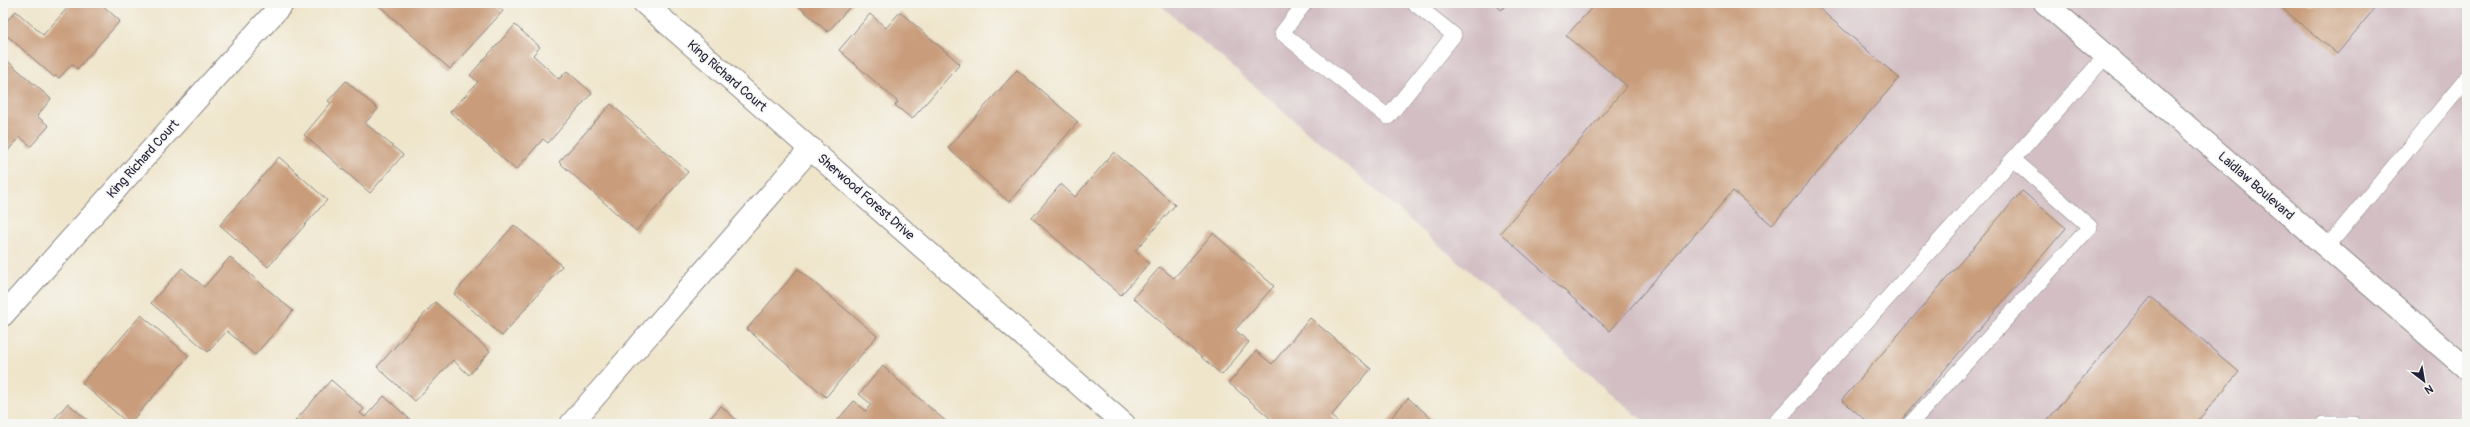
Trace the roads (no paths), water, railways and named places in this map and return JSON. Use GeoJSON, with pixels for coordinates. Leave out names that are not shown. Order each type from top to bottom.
{"type":"FeatureCollection","features":[{"type":"Feature","properties":{"kind":"street","name":"King Richard Court"},"geometry":{"type":"LineString","coordinates":[[3,316],[283,3]]}},
{"type":"Feature","properties":{"kind":"street","name":"King Richard Court"},"geometry":{"type":"LineString","coordinates":[[644,3],[810,148]]}},
{"type":"Feature","properties":{"kind":"street","name":"Laidlaw Boulevard"},"geometry":{"type":"LineString","coordinates":[[2045,3],[2467,369]]}},
{"type":"Feature","properties":{"kind":"street","name":"Sherwood Forest Drive"},"geometry":{"type":"LineString","coordinates":[[571,424],[810,148],[1124,424]]}},
{"type":"Feature","properties":{"kind":"lane"},"geometry":{"type":"LineString","coordinates":[[1305,3],[1282,33],[1388,117],[1454,35],[1414,3]]}},
{"type":"Feature","properties":{"kind":"lane"},"geometry":{"type":"LineString","coordinates":[[1774,424],[2106,56]]}},
{"type":"Feature","properties":{"kind":"lane"},"geometry":{"type":"LineString","coordinates":[[2327,247],[2467,78]]}},
{"type":"Feature","properties":{"kind":"lane"},"geometry":{"type":"LineString","coordinates":[[1910,424],[2090,227],[2013,159]]}},
{"type":"Feature","properties":{"kind":"lane"},"geometry":{"type":"LineString","coordinates":[[2323,424],[2354,424]]}}]}
